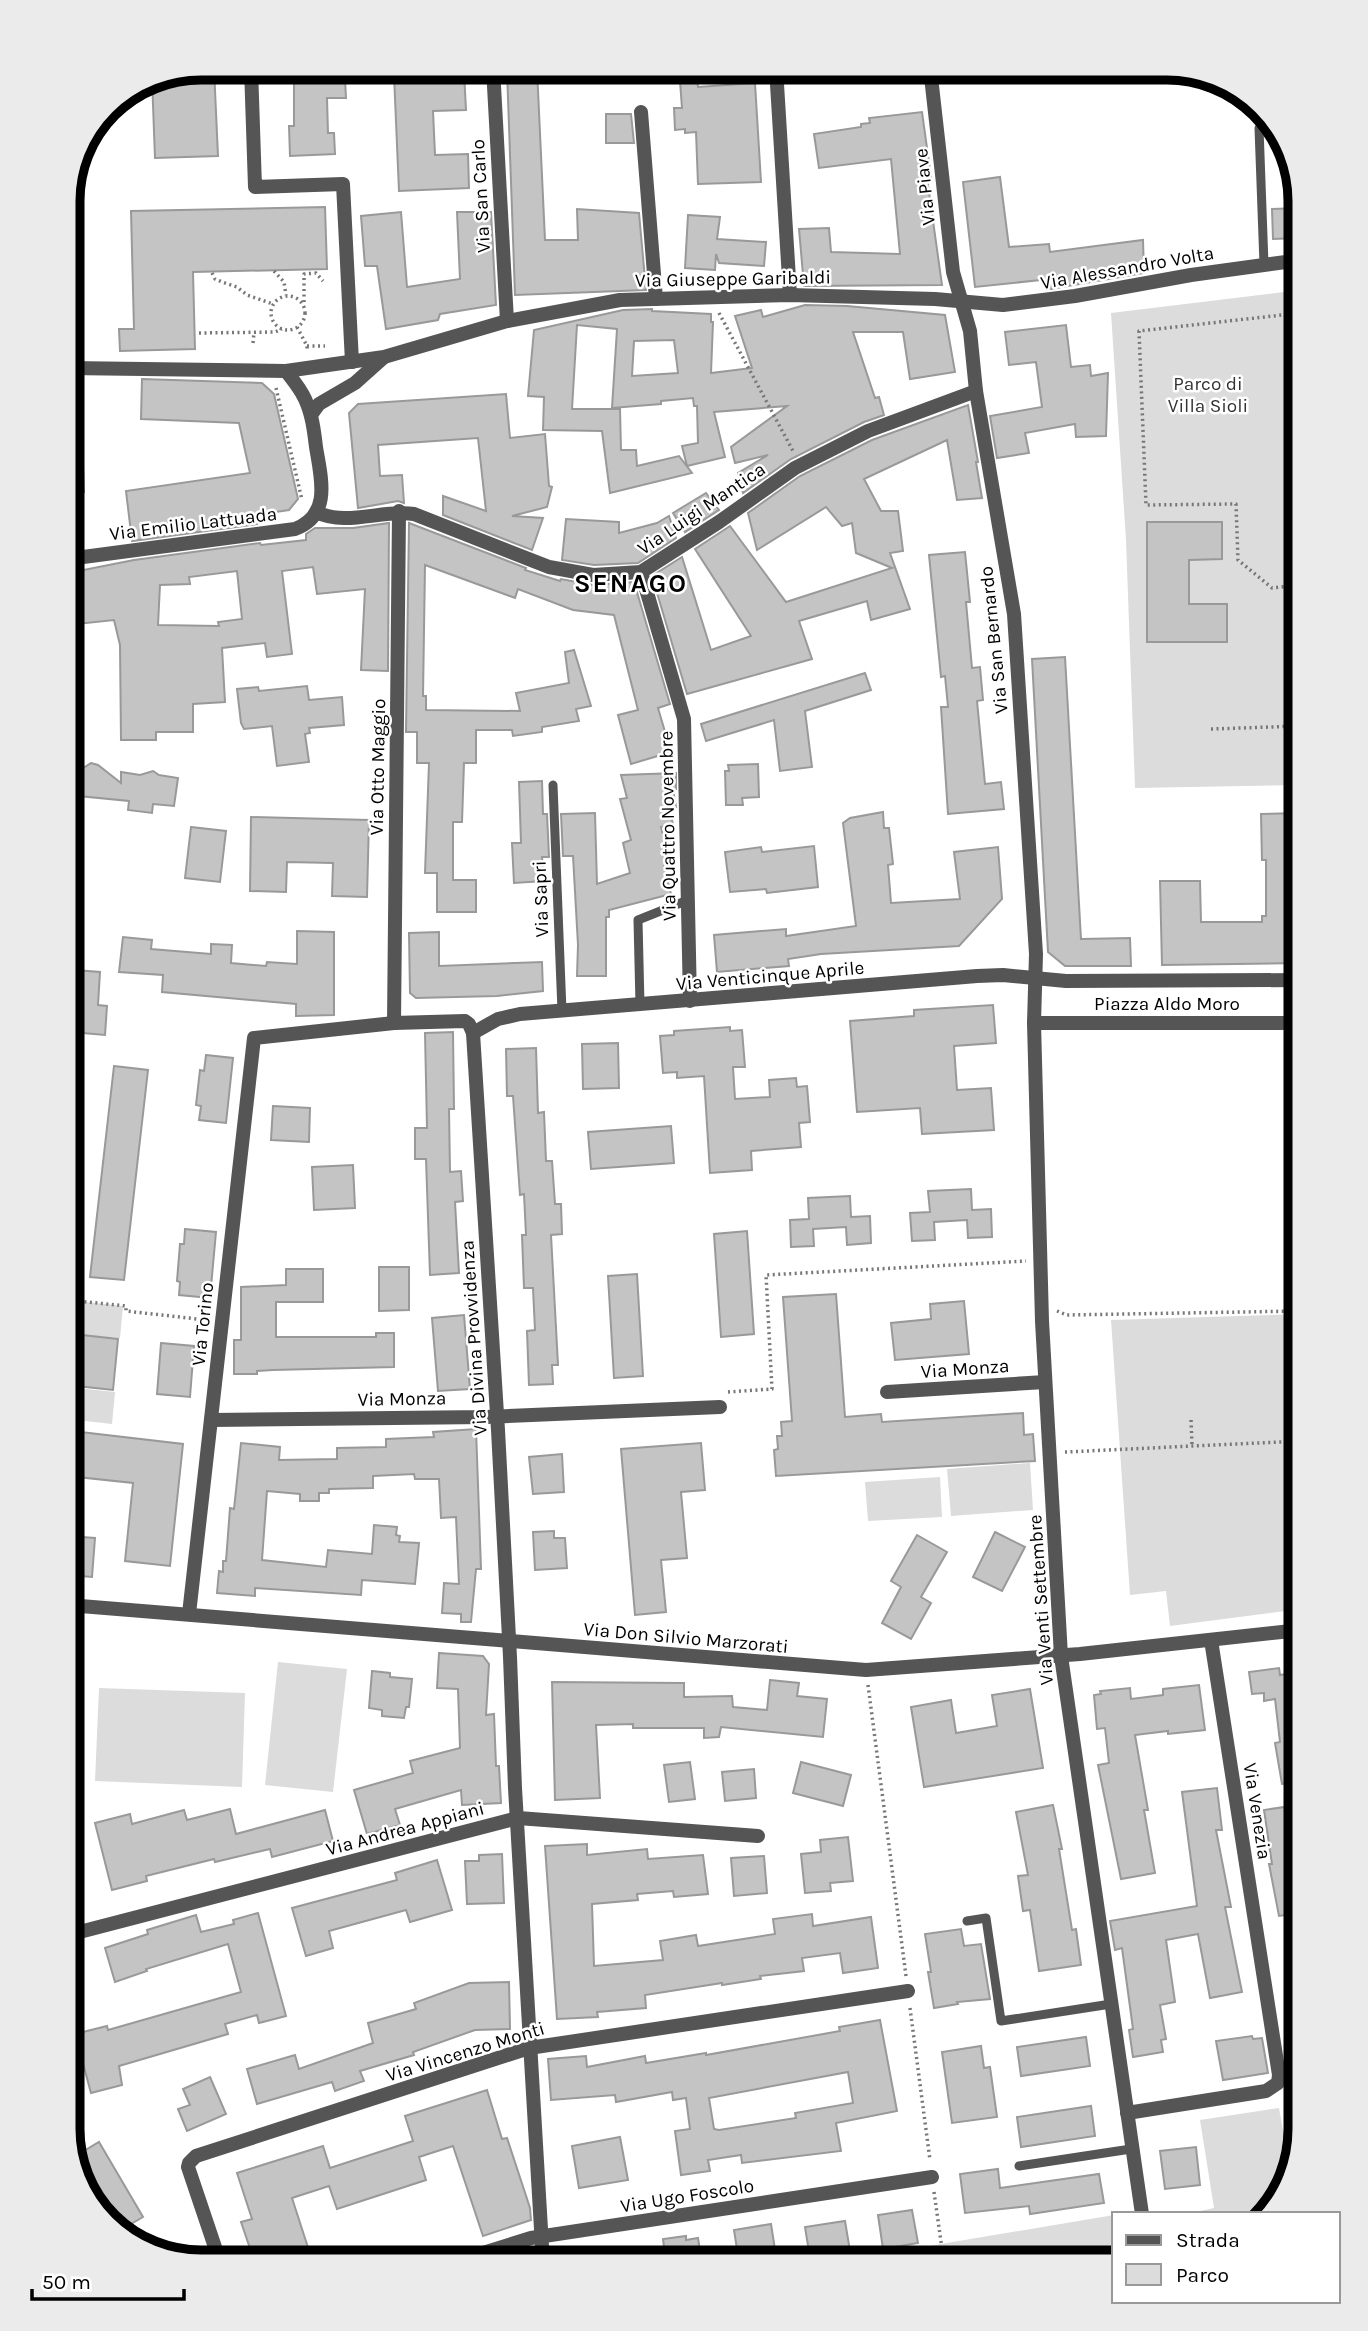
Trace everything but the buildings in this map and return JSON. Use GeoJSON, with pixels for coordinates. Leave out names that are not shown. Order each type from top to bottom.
{"type":"FeatureCollection","features":[{"type":"Feature","properties":{"kind":"street"},"geometry":{"type":"LineString","coordinates":[[251,80],[255,187],[343,184],[352,362],[349,387]]}},
{"type":"Feature","properties":{"kind":"street","name":"Via San Carlo"},"geometry":{"type":"LineString","coordinates":[[494,80],[507,321]]}},
{"type":"Feature","properties":{"kind":"street"},"geometry":{"type":"LineString","coordinates":[[777,81],[790,295]]}},
{"type":"Feature","properties":{"kind":"street","name":"Via Piave"},"geometry":{"type":"LineString","coordinates":[[931,81],[953,272],[961,300]]}},
{"type":"Feature","properties":{"kind":"street"},"geometry":{"type":"LineString","coordinates":[[641,112],[656,299]]}},
{"type":"Feature","properties":{"kind":"street","name":"Via Alessandro Volta"},"geometry":{"type":"LineString","coordinates":[[961,300],[1003,305],[1037,302],[1288,261]]}},
{"type":"Feature","properties":{"kind":"street","name":"Via Giuseppe Garibaldi"},"geometry":{"type":"LineString","coordinates":[[81,368],[286,371],[384,357],[507,321],[613,301],[790,295],[961,300]]}},
{"type":"Feature","properties":{"kind":"street","name":"Via San Bernardo"},"geometry":{"type":"LineString","coordinates":[[961,300],[970,331],[976,391],[1014,614],[1036,954],[1035,979]]}},
{"type":"Feature","properties":{"kind":"street"},"geometry":{"type":"LineString","coordinates":[[312,415],[319,404],[349,387],[384,357]]}},
{"type":"Feature","properties":{"kind":"street"},"geometry":{"type":"LineString","coordinates":[[286,371],[312,415],[322,485],[316,512]]}},
{"type":"Feature","properties":{"kind":"street","name":"Via Luigi Mantica"},"geometry":{"type":"LineString","coordinates":[[316,512],[343,519],[399,511],[414,514],[549,567],[593,575],[640,572],[800,465],[868,431],[976,391]]}},
{"type":"Feature","properties":{"kind":"street","name":"Via Otto Maggio"},"geometry":{"type":"LineString","coordinates":[[394,1023],[399,511]]}},
{"type":"Feature","properties":{"kind":"street","name":"Via Emilio Lattuada"},"geometry":{"type":"LineString","coordinates":[[81,557],[295,529],[310,522],[316,512]]}},
{"type":"Feature","properties":{"kind":"street","name":"Via Quattro Novembre"},"geometry":{"type":"LineString","coordinates":[[640,572],[684,719],[690,1001]]}},
{"type":"Feature","properties":{"kind":"street","name":"Via Venticinque Aprile"},"geometry":{"type":"LineString","coordinates":[[473,1033],[498,1019],[520,1014],[976,976],[1003,975],[1035,979],[1288,979]]}},
{"type":"Feature","properties":{"kind":"street","name":"Via Venti Settembre"},"geometry":{"type":"LineString","coordinates":[[1035,979],[1045,1382],[1061,1656],[1142,2212]]}},
{"type":"Feature","properties":{"kind":"street"},"geometry":{"type":"LineString","coordinates":[[394,1023],[460,1020],[469,1024],[473,1033]]}},
{"type":"Feature","properties":{"kind":"street","name":"Via Torino"},"geometry":{"type":"LineString","coordinates":[[189,1614],[255,1037],[394,1023]]}},
{"type":"Feature","properties":{"kind":"street","name":"Piazza Aldo Moro"},"geometry":{"type":"LineString","coordinates":[[1034,1023],[1288,1023]]}},
{"type":"Feature","properties":{"kind":"street","name":"Via Divina Provvidenza"},"geometry":{"type":"LineString","coordinates":[[473,1033],[497,1416],[542,2250]]}},
{"type":"Feature","properties":{"kind":"street","name":"Via Monza"},"geometry":{"type":"LineString","coordinates":[[887,1392],[1045,1382]]}},
{"type":"Feature","properties":{"kind":"street","name":"Via Monza"},"geometry":{"type":"LineString","coordinates":[[211,1420],[497,1416],[720,1407]]}},
{"type":"Feature","properties":{"kind":"street","name":"Via Don Silvio Marzorati"},"geometry":{"type":"LineString","coordinates":[[80,1606],[866,1670],[1061,1656],[1288,1631]]}},
{"type":"Feature","properties":{"kind":"street","name":"Via Venezia"},"geometry":{"type":"LineString","coordinates":[[1127,2113],[1266,2091],[1278,2083],[1279,2075],[1211,1640]]}},
{"type":"Feature","properties":{"kind":"street","name":"Via Andrea Appiani"},"geometry":{"type":"LineString","coordinates":[[80,1932],[518,1818],[758,1836]]}},
{"type":"Feature","properties":{"kind":"street","name":"Via Vincenzo Monti"},"geometry":{"type":"LineString","coordinates":[[215,2250],[188,2167],[195,2156],[529,2048],[908,1991]]}},
{"type":"Feature","properties":{"kind":"street","name":"Via Ugo Foscolo"},"geometry":{"type":"LineString","coordinates":[[496,2250],[541,2237],[933,2177]]}},
{"type":"Feature","properties":{"kind":"lane"},"geometry":{"type":"LineString","coordinates":[[1259,128],[1264,264]]}},
{"type":"Feature","properties":{"kind":"lane","name":"Via Sapri"},"geometry":{"type":"LineString","coordinates":[[553,785],[562,1011]]}},
{"type":"Feature","properties":{"kind":"lane"},"geometry":{"type":"LineString","coordinates":[[640,1005],[638,920],[688,901]]}},
{"type":"Feature","properties":{"kind":"lane"},"geometry":{"type":"LineString","coordinates":[[967,1922],[986,1919],[1002,2021],[1111,2004]]}},
{"type":"Feature","properties":{"kind":"lane"},"geometry":{"type":"LineString","coordinates":[[1018,2166],[1131,2149]]}},
{"type":"Feature","properties":{"kind":"path"},"geometry":{"type":"LineString","coordinates":[[274,271],[284,282],[286,295]]}},
{"type":"Feature","properties":{"kind":"path"},"geometry":{"type":"LineString","coordinates":[[304,305],[299,299],[286,295],[278,298],[273,304],[273,321],[282,329],[297,327],[304,319],[304,305],[304,274],[316,272],[323,281]]}},
{"type":"Feature","properties":{"kind":"path"},"geometry":{"type":"LineString","coordinates":[[212,273],[215,279],[273,304]]}},
{"type":"Feature","properties":{"kind":"path"},"geometry":{"type":"LineString","coordinates":[[710,297],[800,465]]}},
{"type":"Feature","properties":{"kind":"path"},"geometry":{"type":"LineString","coordinates":[[1288,314],[1139,331],[1146,505],[1236,504],[1238,560],[1272,588],[1288,586]]}},
{"type":"Feature","properties":{"kind":"path"},"geometry":{"type":"LineString","coordinates":[[297,327],[307,346],[307,358]]}},
{"type":"Feature","properties":{"kind":"path"},"geometry":{"type":"LineString","coordinates":[[199,333],[275,332],[282,329]]}},
{"type":"Feature","properties":{"kind":"path"},"geometry":{"type":"LineString","coordinates":[[253,343],[254,332]]}},
{"type":"Feature","properties":{"kind":"path"},"geometry":{"type":"LineString","coordinates":[[307,346],[325,346]]}},
{"type":"Feature","properties":{"kind":"path"},"geometry":{"type":"LineString","coordinates":[[275,386],[302,499],[300,508]]}},
{"type":"Feature","properties":{"kind":"path"},"geometry":{"type":"LineString","coordinates":[[1211,729],[1288,726]]}},
{"type":"Feature","properties":{"kind":"path"},"geometry":{"type":"LineString","coordinates":[[720,1407],[719,1392],[772,1389],[766,1275],[1024,1261]]}},
{"type":"Feature","properties":{"kind":"path"},"geometry":{"type":"LineString","coordinates":[[80,1301],[126,1306],[126,1311],[222,1322]]}},
{"type":"Feature","properties":{"kind":"path"},"geometry":{"type":"LineString","coordinates":[[1057,1307],[1057,1311],[1067,1315],[1288,1311]]}},
{"type":"Feature","properties":{"kind":"path"},"geometry":{"type":"LineString","coordinates":[[1192,1420],[1192,1445]]}},
{"type":"Feature","properties":{"kind":"path"},"geometry":{"type":"LineString","coordinates":[[1065,1452],[1288,1441]]}},
{"type":"Feature","properties":{"kind":"path"},"geometry":{"type":"LineString","coordinates":[[866,1670],[942,2250]]}},
{"type":"Feature","properties":{"kind":"green space","name":"Parco di Villa Sioli"},"geometry":{"type":"Polygon","coordinates":[[[1288,291],[1288,785],[1135,788],[1126,540],[1111,313],[1288,291]]]}},
{"type":"Feature","properties":{"kind":"green space"},"geometry":{"type":"Polygon","coordinates":[[[80,1301],[123,1306],[120,1338],[83,1335],[80,1358],[80,1301]]]}},
{"type":"Feature","properties":{"kind":"green space"},"geometry":{"type":"Polygon","coordinates":[[[1288,1314],[1288,1611],[1170,1626],[1166,1591],[1130,1595],[1111,1320],[1288,1314]]]}},
{"type":"Feature","properties":{"kind":"green space"},"geometry":{"type":"Polygon","coordinates":[[[80,1388],[115,1392],[112,1424],[80,1420],[80,1388]]]}},
{"type":"Feature","properties":{"kind":"green space"},"geometry":{"type":"Polygon","coordinates":[[[1030,1463],[1033,1510],[951,1516],[947,1469],[1030,1463]]]}},
{"type":"Feature","properties":{"kind":"green space"},"geometry":{"type":"Polygon","coordinates":[[[940,1477],[942,1517],[868,1521],[865,1482],[940,1477]]]}},
{"type":"Feature","properties":{"kind":"green space"},"geometry":{"type":"Polygon","coordinates":[[[278,1662],[347,1669],[333,1792],[265,1785],[278,1662]]]}},
{"type":"Feature","properties":{"kind":"green space"},"geometry":{"type":"Polygon","coordinates":[[[99,1688],[245,1693],[242,1787],[95,1781],[99,1688]]]}},
{"type":"Feature","properties":{"kind":"green space"},"geometry":{"type":"Polygon","coordinates":[[[1279,2108],[1285,2153],[1275,2183],[1255,2212],[1195,2212],[1214,2208],[1200,2120],[1279,2108]]]}},
{"type":"Feature","properties":{"kind":"green space"},"geometry":{"type":"Polygon","coordinates":[[[1112,2215],[1112,2250],[923,2250],[923,2247],[1112,2215]]]}},
{"type":"Feature","properties":{"kind":"district","name":"SENAGO"},"geometry":{"type":"Point","coordinates":[631,583]}}]}
